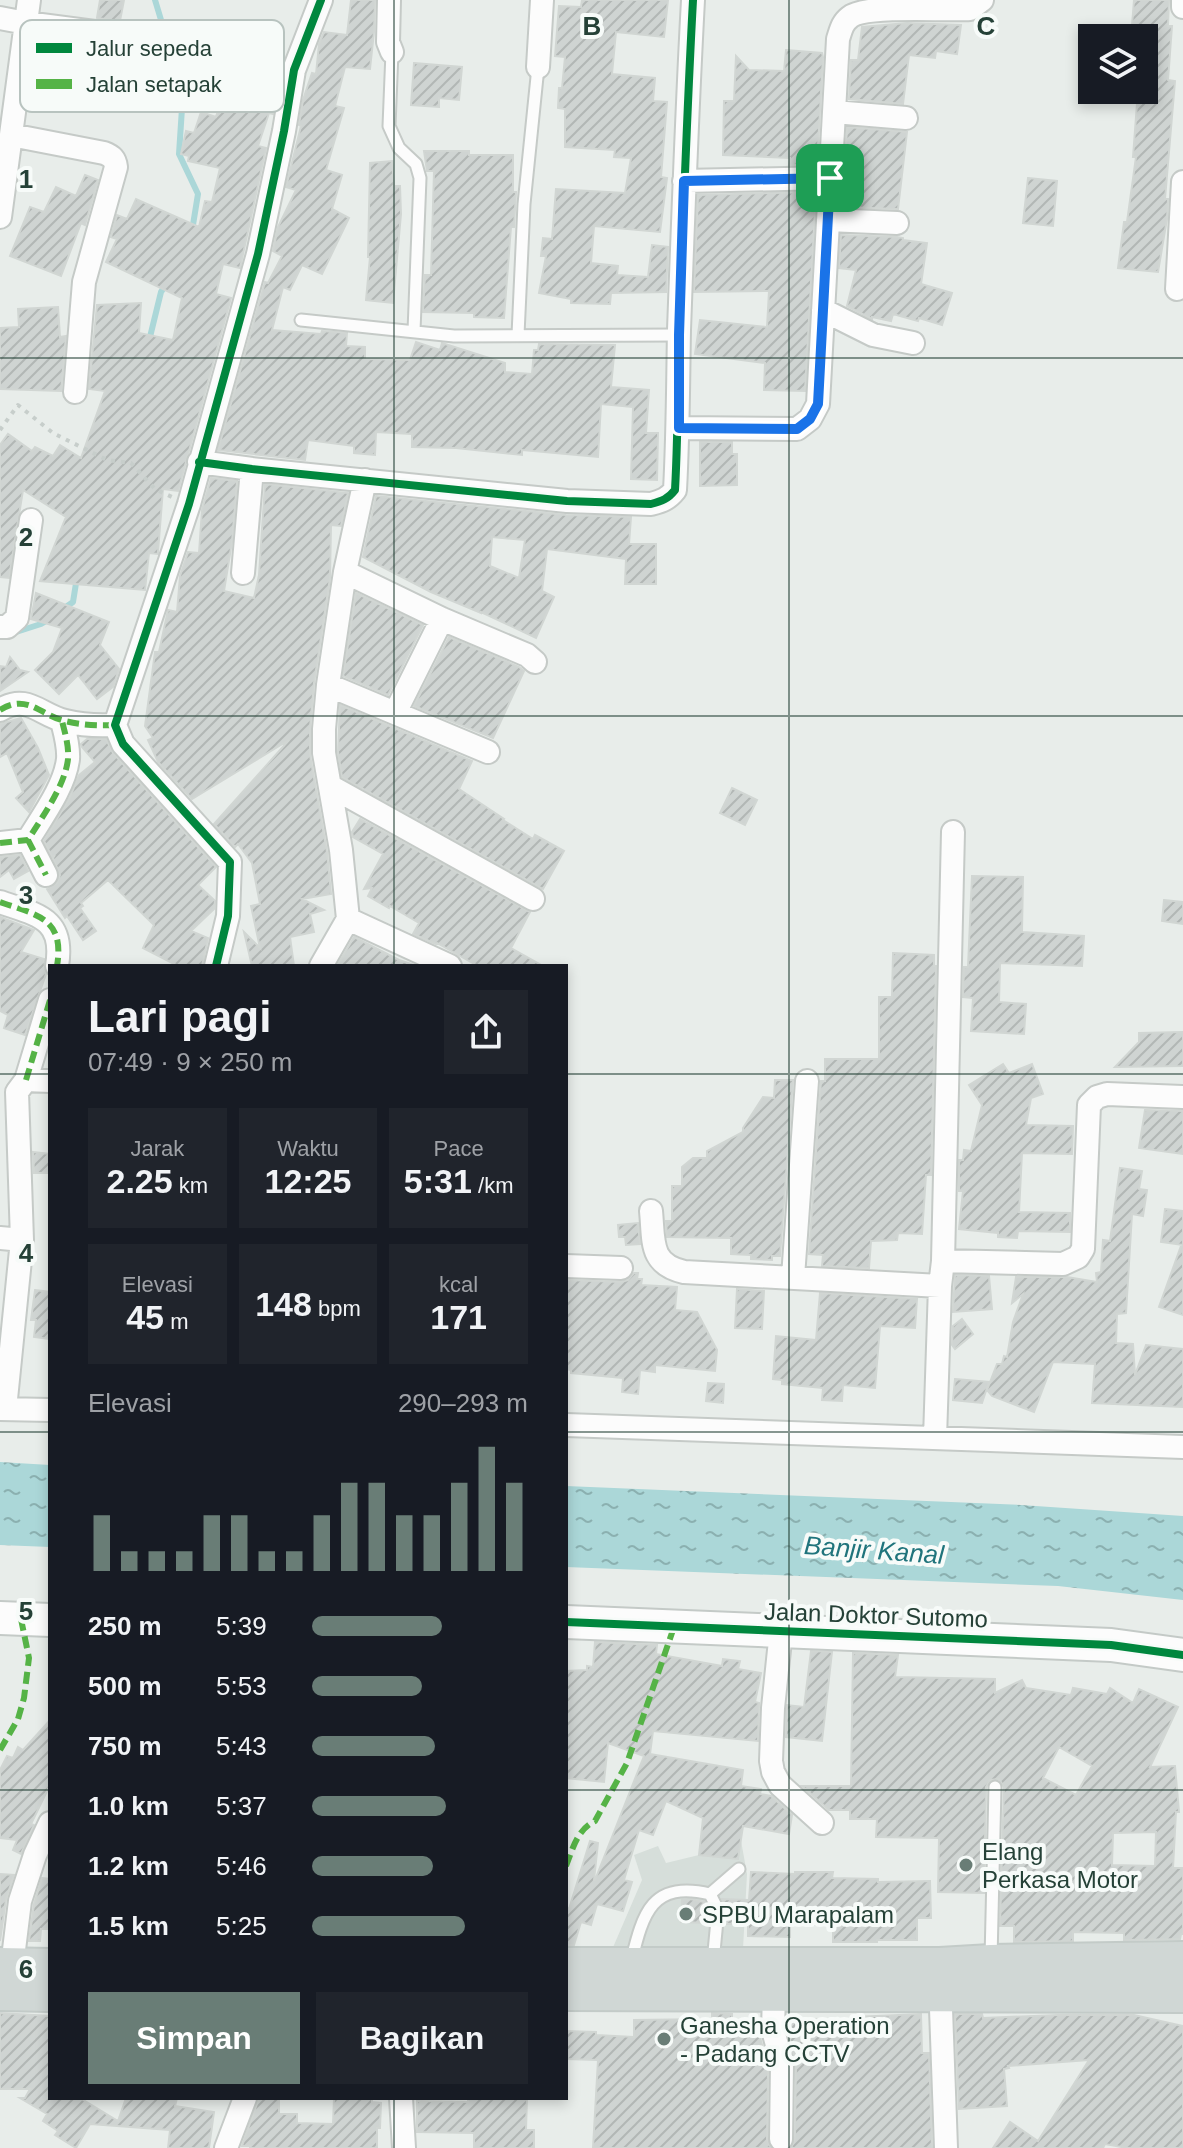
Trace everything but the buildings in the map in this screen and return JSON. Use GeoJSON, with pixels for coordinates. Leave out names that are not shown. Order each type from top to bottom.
{"type":"FeatureCollection","features":[{"type":"Feature","properties":{"kind":"main road"},"geometry":{"type":"LineString","coordinates":[[568,1992],[774,1993],[940,1980],[991,1963],[1183,1960]]}},
{"type":"Feature","properties":{"kind":"main road"},"geometry":{"type":"LineString","coordinates":[[568,1966],[713,1967],[1183,1994]]}},
{"type":"Feature","properties":{"kind":"main road"},"geometry":{"type":"LineString","coordinates":[[4,1975],[48,1967]]}},
{"type":"Feature","properties":{"kind":"main road"},"geometry":{"type":"LineString","coordinates":[[4,1975],[48,1992]]}},
{"type":"Feature","properties":{"kind":"street"},"geometry":{"type":"LineString","coordinates":[[26,20],[29,0]]}},
{"type":"Feature","properties":{"kind":"street"},"geometry":{"type":"LineString","coordinates":[[216,964],[228,916],[230,862],[123,744],[115,725],[189,504],[258,254],[294,70],[321,0]]}},
{"type":"Feature","properties":{"kind":"street"},"geometry":{"type":"LineString","coordinates":[[389,0],[388,42],[392,52]]}},
{"type":"Feature","properties":{"kind":"street"},"geometry":{"type":"LineString","coordinates":[[538,67],[542,0]]}},
{"type":"Feature","properties":{"kind":"street"},"geometry":{"type":"LineString","coordinates":[[199,462],[567,501],[651,504],[663,501],[675,490],[693,0]]}},
{"type":"Feature","properties":{"kind":"street"},"geometry":{"type":"LineString","coordinates":[[679,428],[797,429],[810,419],[818,404],[838,39],[842,25],[852,15],[870,10],[970,9],[982,0]]}},
{"type":"Feature","properties":{"kind":"street"},"geometry":{"type":"LineString","coordinates":[[1183,0],[1183,7]]}},
{"type":"Feature","properties":{"kind":"street"},"geometry":{"type":"LineString","coordinates":[[0,18],[20,22]]}},
{"type":"Feature","properties":{"kind":"street"},"geometry":{"type":"LineString","coordinates":[[0,217],[20,68]]}},
{"type":"Feature","properties":{"kind":"street"},"geometry":{"type":"LineString","coordinates":[[834,112],[906,118]]}},
{"type":"Feature","properties":{"kind":"street"},"geometry":{"type":"LineString","coordinates":[[11,135],[104,153],[115,161],[116,167],[84,282],[75,392]]}},
{"type":"Feature","properties":{"kind":"street"},"geometry":{"type":"LineString","coordinates":[[684,181],[830,178]]}},
{"type":"Feature","properties":{"kind":"street"},"geometry":{"type":"LineString","coordinates":[[1177,289],[1183,182]]}},
{"type":"Feature","properties":{"kind":"street"},"geometry":{"type":"LineString","coordinates":[[828,220],[897,223]]}},
{"type":"Feature","properties":{"kind":"street"},"geometry":{"type":"LineString","coordinates":[[823,310],[873,335],[913,343]]}},
{"type":"Feature","properties":{"kind":"street"},"geometry":{"type":"LineString","coordinates":[[243,573],[252,469]]}},
{"type":"Feature","properties":{"kind":"street"},"geometry":{"type":"LineString","coordinates":[[322,964],[348,919],[341,850],[324,753],[324,729],[345,572],[365,480]]}},
{"type":"Feature","properties":{"kind":"street"},"geometry":{"type":"LineString","coordinates":[[0,627],[7,627],[17,618],[31,520]]}},
{"type":"Feature","properties":{"kind":"street"},"geometry":{"type":"LineString","coordinates":[[345,572],[442,619],[518,651],[535,662]]}},
{"type":"Feature","properties":{"kind":"street"},"geometry":{"type":"LineString","coordinates":[[395,713],[442,619]]}},
{"type":"Feature","properties":{"kind":"street"},"geometry":{"type":"LineString","coordinates":[[328,685],[488,752]]}},
{"type":"Feature","properties":{"kind":"street"},"geometry":{"type":"LineString","coordinates":[[0,710],[16,703],[28,704],[62,721],[115,725]]}},
{"type":"Feature","properties":{"kind":"street"},"geometry":{"type":"LineString","coordinates":[[28,840],[47,810],[68,760],[62,721]]}},
{"type":"Feature","properties":{"kind":"street"},"geometry":{"type":"LineString","coordinates":[[330,786],[533,899]]}},
{"type":"Feature","properties":{"kind":"street"},"geometry":{"type":"LineString","coordinates":[[935,1438],[943,1261],[953,832]]}},
{"type":"Feature","properties":{"kind":"street"},"geometry":{"type":"LineString","coordinates":[[0,843],[28,840]]}},
{"type":"Feature","properties":{"kind":"street"},"geometry":{"type":"LineString","coordinates":[[28,840],[46,875]]}},
{"type":"Feature","properties":{"kind":"street"},"geometry":{"type":"LineString","coordinates":[[0,902],[49,922],[56,933],[60,952],[57,964]]}},
{"type":"Feature","properties":{"kind":"street"},"geometry":{"type":"LineString","coordinates":[[348,919],[446,964]]}},
{"type":"Feature","properties":{"kind":"street"},"geometry":{"type":"LineString","coordinates":[[48,1005],[14,1087],[3,1409],[48,1410]]}},
{"type":"Feature","properties":{"kind":"street"},"geometry":{"type":"LineString","coordinates":[[14,1087],[48,1081]]}},
{"type":"Feature","properties":{"kind":"street"},"geometry":{"type":"LineString","coordinates":[[793,1277],[807,1081]]}},
{"type":"Feature","properties":{"kind":"street"},"geometry":{"type":"LineString","coordinates":[[943,1261],[1063,1264],[1078,1257],[1083,1249],[1089,1105],[1097,1097],[1107,1094],[1183,1097]]}},
{"type":"Feature","properties":{"kind":"street"},"geometry":{"type":"LineString","coordinates":[[651,1211],[655,1251],[658,1259],[673,1270],[940,1286]]}},
{"type":"Feature","properties":{"kind":"street"},"geometry":{"type":"LineString","coordinates":[[568,1266],[621,1268]]}},
{"type":"Feature","properties":{"kind":"street"},"geometry":{"type":"LineString","coordinates":[[568,1425],[1183,1447]]}},
{"type":"Feature","properties":{"kind":"street"},"geometry":{"type":"LineString","coordinates":[[0,1618],[48,1620]]}},
{"type":"Feature","properties":{"kind":"street","name":"Jalan Doktor Sutomo"},"geometry":{"type":"LineString","coordinates":[[568,1622],[1111,1645],[1183,1655]]}},
{"type":"Feature","properties":{"kind":"street"},"geometry":{"type":"LineString","coordinates":[[781,1631],[773,1708],[773,1772],[780,1785],[822,1823]]}},
{"type":"Feature","properties":{"kind":"street"},"geometry":{"type":"LineString","coordinates":[[4,1975],[20,1901],[48,1827]]}},
{"type":"Feature","properties":{"kind":"street"},"geometry":{"type":"LineString","coordinates":[[940,1980],[946,2148]]}},
{"type":"Feature","properties":{"kind":"street"},"geometry":{"type":"LineString","coordinates":[[774,1993],[773,2030],[782,2064],[781,2139]]}},
{"type":"Feature","properties":{"kind":"street"},"geometry":{"type":"LineString","coordinates":[[226,2148],[244,2100]]}},
{"type":"Feature","properties":{"kind":"street"},"geometry":{"type":"LineString","coordinates":[[401,2100],[404,2148]]}},
{"type":"Feature","properties":{"kind":"lane"},"geometry":{"type":"LineString","coordinates":[[392,52],[389,126],[399,148],[416,164],[420,178],[414,331]]}},
{"type":"Feature","properties":{"kind":"lane"},"geometry":{"type":"LineString","coordinates":[[518,335],[524,204],[538,67]]}},
{"type":"Feature","properties":{"kind":"lane"},"geometry":{"type":"LineString","coordinates":[[301,320],[454,336],[679,335]]}},
{"type":"Feature","properties":{"kind":"lane"},"geometry":{"type":"LineString","coordinates":[[991,1963],[995,1787]]}},
{"type":"Feature","properties":{"kind":"lane"},"geometry":{"type":"LineString","coordinates":[[710,1894],[739,1869]]}},
{"type":"Feature","properties":{"kind":"lane"},"geometry":{"type":"LineString","coordinates":[[630,1966],[639,1930],[649,1908],[668,1892],[695,1890],[710,1894],[718,1910],[713,1967]]}},
{"type":"Feature","properties":{"kind":"path"},"geometry":{"type":"LineString","coordinates":[[0,430],[18,405],[53,433],[107,460],[131,463],[155,489],[189,504]]}},
{"type":"Feature","properties":{"kind":"shaded area","name":"SPBU Marapalam"},"geometry":{"type":"Polygon","coordinates":[[[702,1831],[740,1835],[747,1874],[743,1949],[611,1952],[642,1880],[634,1855],[658,1846],[666,1863],[699,1855],[702,1831]]]}},
{"type":"Feature","properties":{"kind":"water"},"geometry":{"type":"Polygon","coordinates":[[[0,1462],[48,1465],[48,1547],[0,1545],[0,1462]]]}},
{"type":"Feature","properties":{"kind":"water","name":"Banjir Kanal"},"geometry":{"type":"Polygon","coordinates":[[[568,1486],[1021,1505],[1183,1516],[1183,1600],[1058,1586],[568,1567],[568,1486]]]}},
{"type":"Feature","properties":{"kind":"waterway"},"geometry":{"type":"LineString","coordinates":[[155,0],[161,20]]}},
{"type":"Feature","properties":{"kind":"waterway"},"geometry":{"type":"LineString","coordinates":[[182,112],[179,154],[198,194],[192,231]]}},
{"type":"Feature","properties":{"kind":"waterway"},"geometry":{"type":"LineString","coordinates":[[149,341],[161,292],[167,283]]}},
{"type":"Feature","properties":{"kind":"waterway"},"geometry":{"type":"LineString","coordinates":[[63,609],[73,602],[77,577]]}},
{"type":"Feature","properties":{"kind":"waterway"},"geometry":{"type":"LineString","coordinates":[[13,633],[48,620]]}},
{"type":"Feature","properties":{"kind":"marked path"},"geometry":{"type":"LineString","coordinates":[[679,428],[797,429],[810,419],[818,404],[822,324]]}},
{"type":"Feature","properties":{"kind":"marked path"},"geometry":{"type":"LineString","coordinates":[[0,710],[10,705],[26,704],[65,721],[115,725]]}},
{"type":"Feature","properties":{"kind":"marked path"},"geometry":{"type":"LineString","coordinates":[[0,843],[28,840],[58,790],[68,759],[62,721]]}},
{"type":"Feature","properties":{"kind":"marked path"},"geometry":{"type":"LineString","coordinates":[[28,840],[46,875]]}},
{"type":"Feature","properties":{"kind":"marked path"},"geometry":{"type":"LineString","coordinates":[[0,902],[36,915],[52,928],[57,938],[57,964]]}},
{"type":"Feature","properties":{"kind":"marked path"},"geometry":{"type":"LineString","coordinates":[[26,1080],[48,1007]]}},
{"type":"Feature","properties":{"kind":"marked path"},"geometry":{"type":"LineString","coordinates":[[0,1750],[18,1719],[24,1698],[29,1658],[21,1619]]}},
{"type":"Feature","properties":{"kind":"marked path"},"geometry":{"type":"LineString","coordinates":[[568,1861],[576,1840],[595,1821],[627,1763],[674,1627]]}},
{"type":"Feature","properties":{"kind":"cycle path"},"geometry":{"type":"LineString","coordinates":[[216,964],[228,916],[230,862],[123,744],[115,725],[189,504],[258,254],[294,70],[321,0]]}},
{"type":"Feature","properties":{"kind":"cycle path"},"geometry":{"type":"LineString","coordinates":[[199,462],[567,501],[651,504],[670,496],[675,490],[676,470],[693,0]]}},
{"type":"Feature","properties":{"kind":"cycle path"},"geometry":{"type":"LineString","coordinates":[[568,1622],[1111,1645],[1183,1655]]}},
{"type":"Feature","properties":{"kind":"place","name":"Elang Perkasa Motor"},"geometry":{"type":"Point","coordinates":[966,1865]}},
{"type":"Feature","properties":{"kind":"place","name":"SPBU Marapalam"},"geometry":{"type":"Point","coordinates":[686,1914]}},
{"type":"Feature","properties":{"kind":"place","name":"Ganesha Operation - Padang CCTV"},"geometry":{"type":"Point","coordinates":[664,2039]}},
{"type":"Feature","properties":{"kind":"route"},"geometry":{"type":"LineString","coordinates":[[830,178],[818,404],[810,419],[797,429],[679,428],[684,181],[830,178]]}}]}
